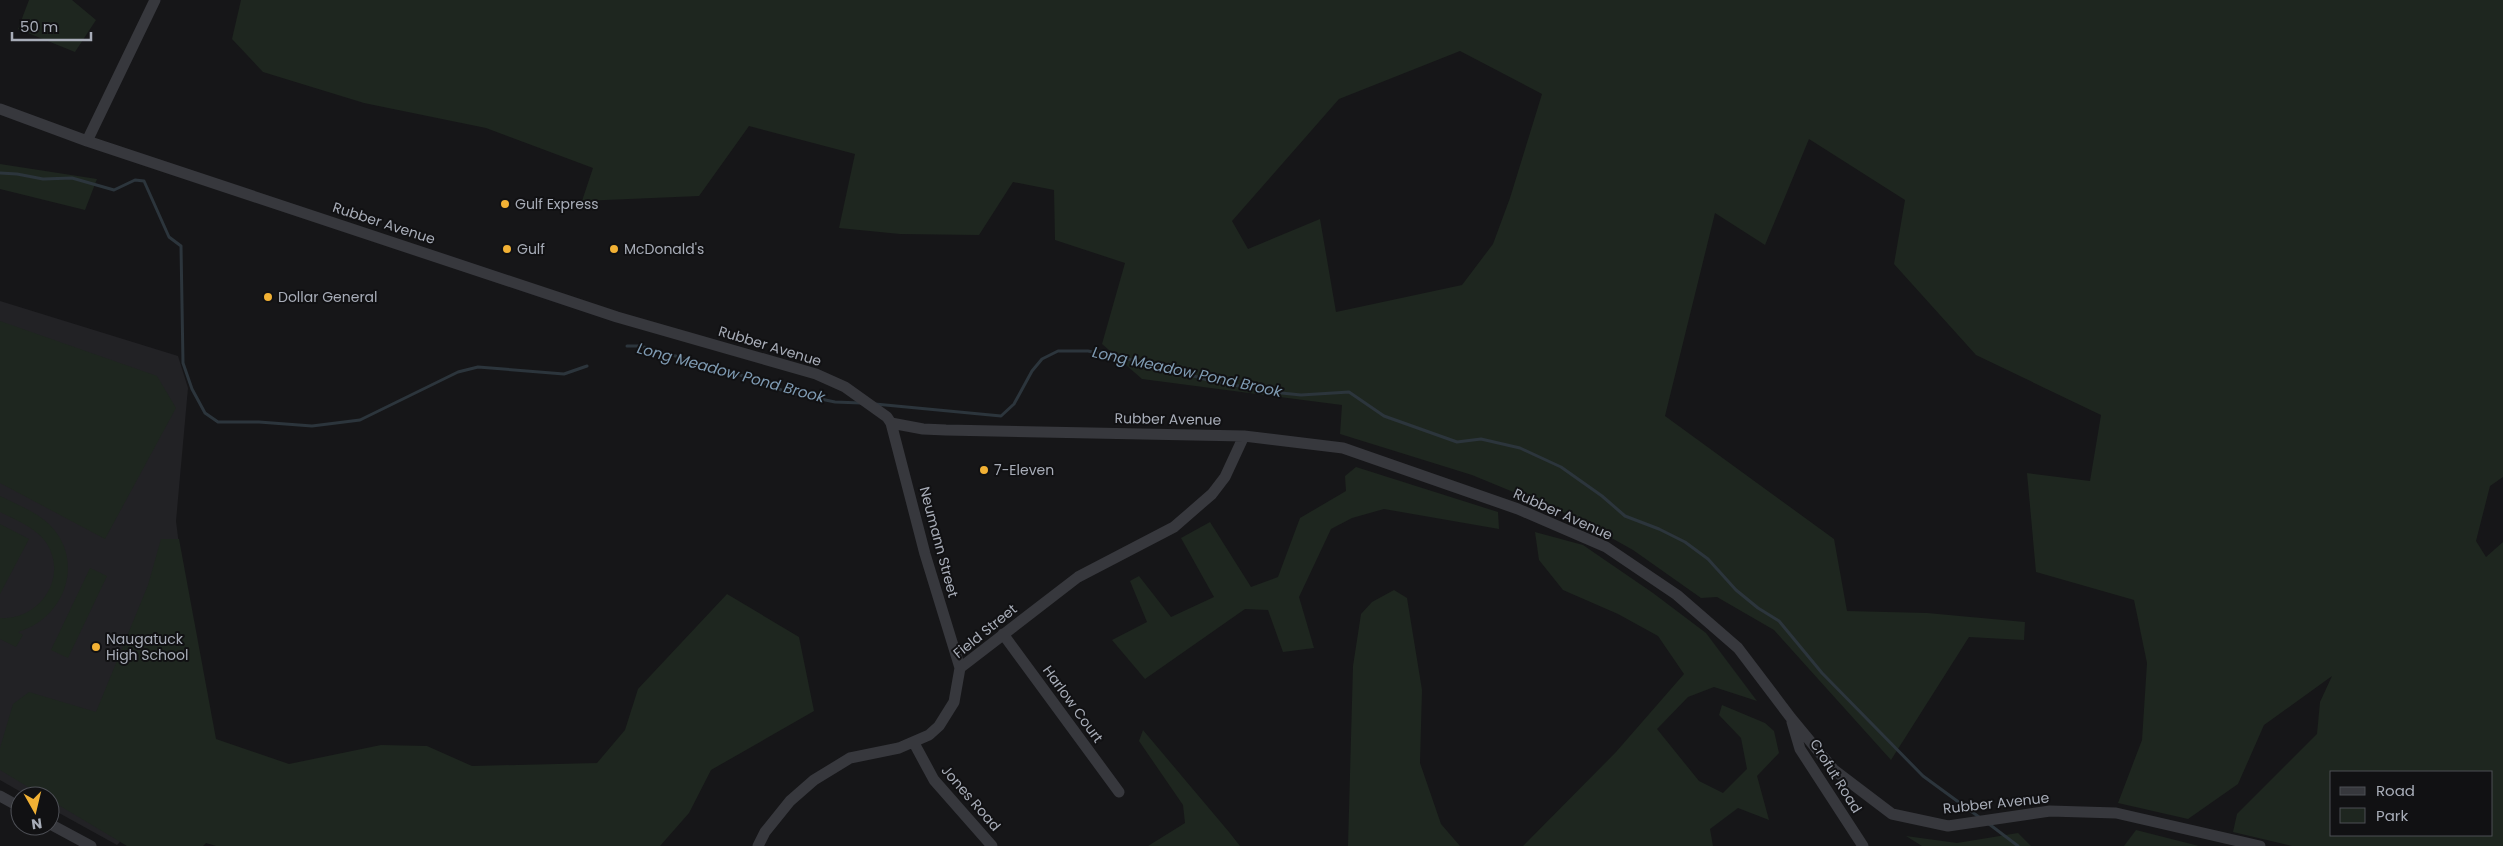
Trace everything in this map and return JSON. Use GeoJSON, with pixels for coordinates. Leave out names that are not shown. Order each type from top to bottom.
{"type":"FeatureCollection","features":[{"type":"Feature","properties":{"kind":"street"},"geometry":{"type":"LineString","coordinates":[[86,141],[155,0]]}},
{"type":"Feature","properties":{"kind":"street","name":"Rubber Avenue"},"geometry":{"type":"LineString","coordinates":[[0,109],[86,141],[617,317],[816,374],[861,397],[889,420],[922,429],[1244,436],[1343,448],[1518,509],[1606,547],[1677,595],[1738,648],[1790,718],[1834,770],[1892,814],[1948,826],[1974,824],[2050,811],[2116,813],[2260,846]]}},
{"type":"Feature","properties":{"kind":"street","name":"Neumann Street"},"geometry":{"type":"LineString","coordinates":[[889,420],[925,554],[960,668]]}},
{"type":"Feature","properties":{"kind":"street","name":"Field Street"},"geometry":{"type":"LineString","coordinates":[[758,846],[765,832],[790,801],[829,769],[860,755],[914,743],[929,735],[947,715],[954,702],[960,668],[1078,577],[1174,527],[1212,494],[1225,477],[1244,436]]}},
{"type":"Feature","properties":{"kind":"street","name":"Harlow Court"},"geometry":{"type":"LineString","coordinates":[[1004,634],[1119,792]]}},
{"type":"Feature","properties":{"kind":"street","name":"Crofut Road"},"geometry":{"type":"LineString","coordinates":[[1790,718],[1800,749],[1863,846]]}},
{"type":"Feature","properties":{"kind":"street","name":"Jones Road"},"geometry":{"type":"LineString","coordinates":[[914,743],[934,780],[992,846]]}},
{"type":"Feature","properties":{"kind":"street"},"geometry":{"type":"LineString","coordinates":[[60,829],[91,846]]}},
{"type":"Feature","properties":{"kind":"shaded area","name":"Naugatuck High School"},"geometry":{"type":"Polygon","coordinates":[[[0,301],[178,356],[188,388],[176,521],[205,754],[117,845],[60,814],[60,786],[10,786],[0,780],[0,301]]]}},
{"type":"Feature","properties":{"kind":"green space"},"geometry":{"type":"Polygon","coordinates":[[[29,0],[72,0],[96,20],[75,52],[18,29],[29,0]]]}},
{"type":"Feature","properties":{"kind":"green space"},"geometry":{"type":"Polygon","coordinates":[[[241,0],[2503,0],[2503,477],[2490,486],[2476,541],[2486,557],[2503,542],[2503,846],[2292,846],[2233,832],[2237,814],[2317,734],[2320,702],[2332,676],[2264,725],[2238,784],[2188,819],[2118,803],[2142,740],[2147,663],[2134,600],[2036,572],[2027,473],[2090,481],[2101,415],[1976,355],[1894,264],[1905,200],[1809,139],[1765,245],[1715,213],[1665,416],[1834,539],[1847,611],[1927,613],[2025,622],[2024,640],[1969,637],[1891,760],[1774,630],[1717,597],[1701,598],[1633,550],[1572,516],[1472,475],[1340,434],[1342,405],[1142,379],[1102,344],[1125,263],[1055,240],[1054,190],[1013,182],[979,235],[900,234],[839,228],[855,154],[749,126],[699,196],[582,201],[593,168],[486,128],[364,103],[263,72],[232,39],[241,0]],[[1460,51],[1339,99],[1232,221],[1248,249],[1320,219],[1336,312],[1462,285],[1493,244],[1510,198],[1542,94],[1460,51]]]}},
{"type":"Feature","properties":{"kind":"green space"},"geometry":{"type":"Polygon","coordinates":[[[0,164],[97,179],[85,210],[0,189],[0,164]]]}},
{"type":"Feature","properties":{"kind":"green space"},"geometry":{"type":"Polygon","coordinates":[[[0,321],[157,376],[176,408],[105,539],[0,483],[0,321]]]}},
{"type":"Feature","properties":{"kind":"green space"},"geometry":{"type":"Polygon","coordinates":[[[1356,467],[1498,512],[1499,529],[1384,509],[1352,518],[1331,529],[1299,597],[1314,648],[1283,652],[1268,610],[1245,609],[1145,679],[1112,640],[1147,622],[1130,581],[1139,576],[1171,617],[1214,597],[1181,538],[1210,522],[1251,587],[1278,577],[1300,518],[1346,491],[1345,476],[1356,467]]]}},
{"type":"Feature","properties":{"kind":"green space"},"geometry":{"type":"Polygon","coordinates":[[[0,496],[45,520],[61,540],[67,556],[68,572],[65,588],[58,602],[47,615],[34,625],[18,632],[23,635],[16,647],[0,639],[0,618],[14,617],[27,612],[38,604],[47,594],[52,582],[54,568],[52,554],[41,536],[24,524],[0,512],[0,496]]]}},
{"type":"Feature","properties":{"kind":"green space"},"geometry":{"type":"Polygon","coordinates":[[[0,524],[29,539],[0,594],[0,524]]]}},
{"type":"Feature","properties":{"kind":"green space"},"geometry":{"type":"Polygon","coordinates":[[[1535,532],[1583,545],[1653,593],[1706,633],[1757,701],[1714,687],[1688,697],[1657,729],[1699,781],[1723,793],[1747,769],[1741,738],[1719,715],[1722,705],[1765,723],[1774,731],[1779,753],[1757,776],[1769,820],[1738,808],[1710,829],[1713,846],[1523,846],[1616,752],[1684,674],[1658,636],[1618,614],[1563,590],[1539,560],[1535,532]]]}},
{"type":"Feature","properties":{"kind":"green space"},"geometry":{"type":"Polygon","coordinates":[[[161,539],[179,539],[216,739],[289,764],[381,745],[427,746],[472,766],[597,763],[625,730],[638,689],[727,594],[799,637],[814,711],[711,770],[689,813],[660,846],[216,846],[206,843],[203,846],[127,846],[60,806],[60,786],[26,786],[0,770],[0,748],[13,704],[29,692],[96,712],[148,585],[161,539]]]}},
{"type":"Feature","properties":{"kind":"green space"},"geometry":{"type":"Polygon","coordinates":[[[90,568],[107,576],[68,658],[51,650],[90,568]]]}},
{"type":"Feature","properties":{"kind":"green space"},"geometry":{"type":"Polygon","coordinates":[[[1394,590],[1407,598],[1422,690],[1420,763],[1441,824],[1460,846],[1348,846],[1353,666],[1361,614],[1372,602],[1394,590]]]}},
{"type":"Feature","properties":{"kind":"green space"},"geometry":{"type":"Polygon","coordinates":[[[1143,730],[1240,846],[1148,846],[1185,823],[1183,805],[1139,741],[1143,730]]]}},
{"type":"Feature","properties":{"kind":"green space"},"geometry":{"type":"Polygon","coordinates":[[[2136,830],[2199,846],[2124,846],[2136,830]]]}},
{"type":"Feature","properties":{"kind":"green space"},"geometry":{"type":"Polygon","coordinates":[[[2018,833],[2031,846],[1922,846],[1906,836],[1957,843],[2018,833]]]}},
{"type":"Feature","properties":{"kind":"waterway","name":"Long Meadow Pond Brook"},"geometry":{"type":"LineString","coordinates":[[0,173],[43,179],[72,178],[114,190],[135,180],[144,181],[169,237],[181,246],[183,363],[192,389],[205,413],[218,422],[259,422],[312,426],[360,420],[458,372],[478,367],[564,374],[587,366]]}},
{"type":"Feature","properties":{"kind":"waterway","name":"Long Meadow Pond Brook"},"geometry":{"type":"LineString","coordinates":[[627,346],[640,346],[729,371],[787,392],[835,402],[861,403]]}},
{"type":"Feature","properties":{"kind":"waterway","name":"Long Meadow Pond Brook"},"geometry":{"type":"LineString","coordinates":[[875,404],[1001,416],[1014,404],[1032,371],[1042,359],[1058,351],[1088,351],[1156,365],[1211,381],[1272,392],[1301,395],[1349,392],[1384,416],[1457,442],[1481,439],[1520,448],[1561,467],[1602,496],[1625,516],[1659,529],[1685,542],[1708,559],[1736,590],[1758,608],[1779,621],[1822,673],[1923,776],[1979,817]]}},
{"type":"Feature","properties":{"kind":"waterway","name":"Long Meadow Pond Brook"},"geometry":{"type":"LineString","coordinates":[[1989,824],[2018,846]]}},
{"type":"Feature","properties":{"kind":"place","name":"Gulf Express"},"geometry":{"type":"Point","coordinates":[505,204]}},
{"type":"Feature","properties":{"kind":"place","name":"Gulf"},"geometry":{"type":"Point","coordinates":[507,249]}},
{"type":"Feature","properties":{"kind":"place","name":"McDonald's"},"geometry":{"type":"Point","coordinates":[614,249]}},
{"type":"Feature","properties":{"kind":"place","name":"Dollar General"},"geometry":{"type":"Point","coordinates":[268,297]}},
{"type":"Feature","properties":{"kind":"place","name":"7-Eleven"},"geometry":{"type":"Point","coordinates":[984,470]}},
{"type":"Feature","properties":{"kind":"place","name":"Naugatuck High School"},"geometry":{"type":"Point","coordinates":[96,647]}}]}
